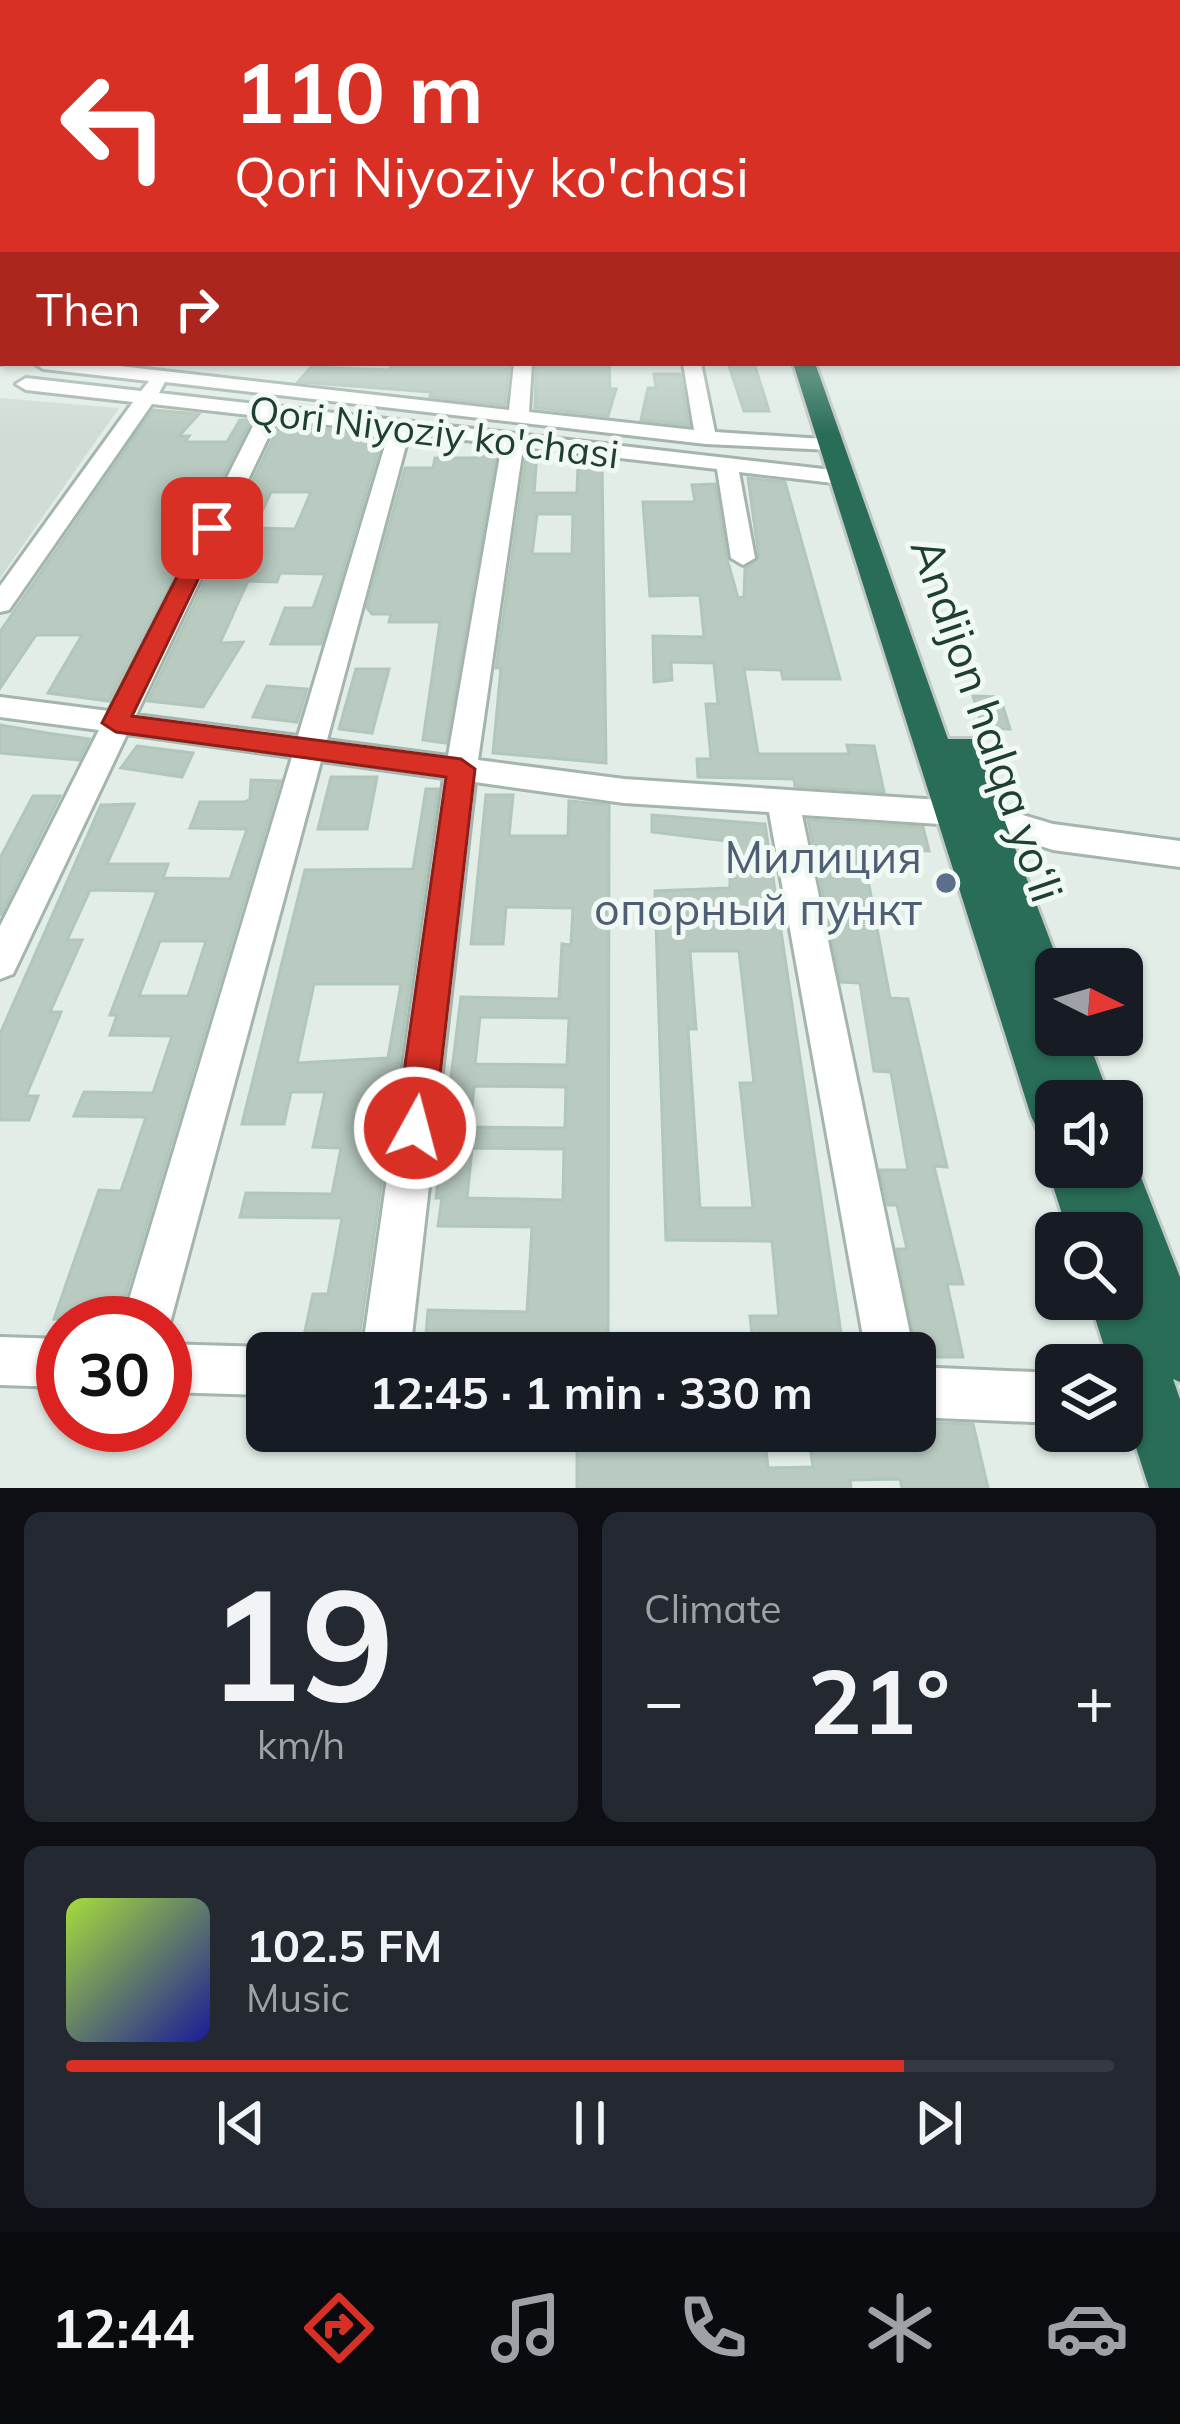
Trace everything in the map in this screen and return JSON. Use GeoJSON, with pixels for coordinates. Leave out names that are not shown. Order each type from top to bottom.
{"type":"FeatureCollection","features":[{"type":"Feature","properties":{"kind":"highway","name":"Andijon halqa yo‘li"},"geometry":{"type":"LineString","coordinates":[[805,366],[969,814],[1035,966]]}},
{"type":"Feature","properties":{"kind":"highway","name":"Andijon halqa yo‘li"},"geometry":{"type":"LineString","coordinates":[[822,366],[969,814],[1046,1080]]}},
{"type":"Feature","properties":{"kind":"highway"},"geometry":{"type":"LineString","coordinates":[[1116,1188],[1151,1386]]}},
{"type":"Feature","properties":{"kind":"highway"},"geometry":{"type":"LineString","coordinates":[[1125,1320],[1151,1386],[1180,1488]]}},
{"type":"Feature","properties":{"kind":"street","name":"Qori Niyoziy ko'chasi"},"geometry":{"type":"LineString","coordinates":[[41,366],[26,384],[401,427],[516,427],[706,438],[837,460]]}},
{"type":"Feature","properties":{"kind":"street","name":"Qori Niyoziy ko'chasi"},"geometry":{"type":"LineString","coordinates":[[106,366],[168,369],[727,466],[837,460]]}},
{"type":"Feature","properties":{"kind":"street"},"geometry":{"type":"LineString","coordinates":[[389,1332],[461,769],[523,366]]}},
{"type":"Feature","properties":{"kind":"street"},"geometry":{"type":"LineString","coordinates":[[693,366],[706,438]]}},
{"type":"Feature","properties":{"kind":"street"},"geometry":{"type":"LineString","coordinates":[[0,604],[168,369]]}},
{"type":"Feature","properties":{"kind":"street"},"geometry":{"type":"LineString","coordinates":[[0,963],[270,412]]}},
{"type":"Feature","properties":{"kind":"street"},"geometry":{"type":"LineString","coordinates":[[154,1296],[401,427]]}},
{"type":"Feature","properties":{"kind":"street"},"geometry":{"type":"LineString","coordinates":[[727,466],[743,558]]}},
{"type":"Feature","properties":{"kind":"street"},"geometry":{"type":"LineString","coordinates":[[0,707],[623,791],[969,814],[1053,837],[1180,854]]}},
{"type":"Feature","properties":{"kind":"street"},"geometry":{"type":"LineString","coordinates":[[783,802],[886,1332]]}},
{"type":"Feature","properties":{"kind":"street"},"geometry":{"type":"LineString","coordinates":[[0,1360],[36,1362]]}},
{"type":"Feature","properties":{"kind":"street"},"geometry":{"type":"LineString","coordinates":[[192,1369],[246,1370]]}},
{"type":"Feature","properties":{"kind":"street"},"geometry":{"type":"LineString","coordinates":[[936,1393],[1035,1397]]}},
{"type":"Feature","properties":{"kind":"shaded area"},"geometry":{"type":"Polygon","coordinates":[[[0,398],[119,408],[0,578],[0,398]]]}},
{"type":"Feature","properties":{"kind":"building"},"geometry":{"type":"Polygon","coordinates":[[[391,366],[509,366],[505,405],[430,397],[431,392],[298,382],[311,367],[390,370],[391,366]]]}},
{"type":"Feature","properties":{"kind":"building"},"geometry":{"type":"Polygon","coordinates":[[[536,366],[609,366],[610,389],[616,389],[608,416],[535,408],[536,366]]]}},
{"type":"Feature","properties":{"kind":"building"},"geometry":{"type":"Polygon","coordinates":[[[729,366],[755,366],[769,411],[744,411],[729,366]]]}},
{"type":"Feature","properties":{"kind":"building"},"geometry":{"type":"Polygon","coordinates":[[[654,374],[680,374],[689,425],[641,420],[648,388],[656,388],[654,374]]]}},
{"type":"Feature","properties":{"kind":"building"},"geometry":{"type":"Polygon","coordinates":[[[153,410],[199,414],[179,436],[189,436],[185,442],[227,442],[240,420],[251,420],[109,701],[48,693],[82,635],[36,635],[0,688],[0,632],[153,410]]]}},
{"type":"Feature","properties":{"kind":"building"},"geometry":{"type":"Polygon","coordinates":[[[280,424],[383,436],[321,644],[271,644],[285,608],[313,608],[325,574],[280,573],[277,582],[248,581],[220,643],[243,642],[203,707],[148,701],[280,424]],[[271,492],[254,528],[295,529],[311,492],[271,492]]]}},
{"type":"Feature","properties":{"kind":"building"},"geometry":{"type":"Polygon","coordinates":[[[478,446],[497,448],[446,743],[423,740],[440,622],[389,622],[391,614],[372,614],[367,608],[405,468],[433,468],[435,458],[476,458],[478,446]]]}},
{"type":"Feature","properties":{"kind":"building"},"geometry":{"type":"Polygon","coordinates":[[[527,452],[537,453],[534,493],[577,493],[578,465],[602,465],[606,763],[493,753],[501,668],[496,668],[527,452]],[[537,514],[532,554],[572,554],[573,514],[537,514]]]}},
{"type":"Feature","properties":{"kind":"building"},"geometry":{"type":"Polygon","coordinates":[[[748,478],[785,482],[840,679],[783,679],[781,670],[744,669],[758,754],[849,754],[847,745],[874,746],[884,792],[795,786],[794,779],[698,777],[697,759],[711,759],[706,704],[718,704],[714,663],[671,662],[672,680],[654,682],[653,636],[704,637],[700,595],[650,596],[643,502],[695,502],[692,485],[715,484],[727,559],[738,598],[744,597],[745,569],[759,557],[748,478]]]}},
{"type":"Feature","properties":{"kind":"building"},"geometry":{"type":"Polygon","coordinates":[[[356,669],[389,669],[372,733],[339,729],[356,669]]]}},
{"type":"Feature","properties":{"kind":"building"},"geometry":{"type":"Polygon","coordinates":[[[267,686],[307,689],[297,722],[253,717],[267,686]]]}},
{"type":"Feature","properties":{"kind":"building"},"geometry":{"type":"Polygon","coordinates":[[[973,696],[1000,697],[1010,729],[983,728],[973,696]]]}},
{"type":"Feature","properties":{"kind":"building"},"geometry":{"type":"Polygon","coordinates":[[[0,725],[89,739],[79,760],[0,753],[0,725]]]}},
{"type":"Feature","properties":{"kind":"building"},"geometry":{"type":"Polygon","coordinates":[[[137,746],[193,753],[182,777],[121,768],[137,746]]]}},
{"type":"Feature","properties":{"kind":"building"},"geometry":{"type":"Polygon","coordinates":[[[331,777],[377,777],[367,829],[318,829],[331,777]]]}},
{"type":"Feature","properties":{"kind":"building"},"geometry":{"type":"Polygon","coordinates":[[[251,780],[280,781],[125,1296],[62,1296],[99,1190],[121,1191],[146,1117],[74,1116],[84,1092],[153,1093],[172,1036],[110,1035],[117,1015],[110,1015],[157,891],[90,890],[67,940],[82,940],[50,1012],[61,1012],[26,1096],[38,1096],[29,1120],[0,1120],[0,1034],[101,805],[134,804],[107,864],[168,864],[163,878],[230,879],[247,829],[190,828],[200,802],[250,799],[251,780]],[[160,941],[139,996],[188,996],[206,941],[160,941]]]}},
{"type":"Feature","properties":{"kind":"building"},"geometry":{"type":"Polygon","coordinates":[[[426,789],[438,789],[360,1332],[305,1331],[313,1294],[328,1294],[342,1218],[240,1217],[246,1193],[332,1194],[341,1148],[313,1147],[325,1092],[291,1092],[284,1124],[242,1124],[305,870],[413,869],[426,789]],[[314,984],[297,1063],[388,1058],[401,984],[314,984]]]}},
{"type":"Feature","properties":{"kind":"building"},"geometry":{"type":"Polygon","coordinates":[[[486,795],[513,795],[509,836],[568,836],[569,801],[609,805],[608,1332],[426,1332],[428,1310],[527,1312],[532,1227],[438,1226],[442,1198],[436,1198],[461,997],[559,999],[562,944],[571,945],[573,908],[506,907],[503,944],[471,944],[486,795]],[[480,1017],[475,1064],[567,1065],[569,1018],[480,1017]],[[474,1086],[470,1127],[565,1128],[566,1087],[474,1086]],[[472,1148],[467,1198],[563,1200],[564,1149],[472,1148]]]}},
{"type":"Feature","properties":{"kind":"building"},"geometry":{"type":"Polygon","coordinates":[[[33,796],[60,796],[0,916],[0,858],[33,796]]]}},
{"type":"Feature","properties":{"kind":"building"},"geometry":{"type":"Polygon","coordinates":[[[652,815],[765,824],[841,1332],[752,1332],[750,1316],[779,1316],[772,1241],[666,1240],[655,891],[730,888],[727,841],[652,832],[652,815]],[[690,951],[696,1029],[688,1029],[700,1208],[753,1208],[740,1083],[754,1083],[739,951],[690,951]]]}},
{"type":"Feature","properties":{"kind":"building"},"geometry":{"type":"Polygon","coordinates":[[[808,820],[923,827],[929,851],[862,848],[890,998],[908,999],[947,1167],[934,1166],[963,1284],[947,1284],[963,1357],[936,1357],[936,1332],[913,1332],[897,1249],[907,1249],[897,1205],[888,1205],[880,1170],[908,1170],[891,1072],[874,1071],[860,983],[841,982],[808,820]]]}},
{"type":"Feature","properties":{"kind":"building"},"geometry":{"type":"Polygon","coordinates":[[[936,1423],[973,1424],[988,1488],[902,1488],[900,1479],[850,1480],[851,1488],[577,1488],[577,1452],[766,1452],[768,1468],[813,1467],[811,1452],[936,1452],[936,1423]]]}},
{"type":"Feature","properties":{"kind":"place","name":"Милиция опорный пункт"},"geometry":{"type":"Point","coordinates":[946,883]}},
{"type":"Feature","properties":{"kind":"route"},"geometry":{"type":"LineString","coordinates":[[212,528],[116,723],[461,769],[415,1128]]}}]}
